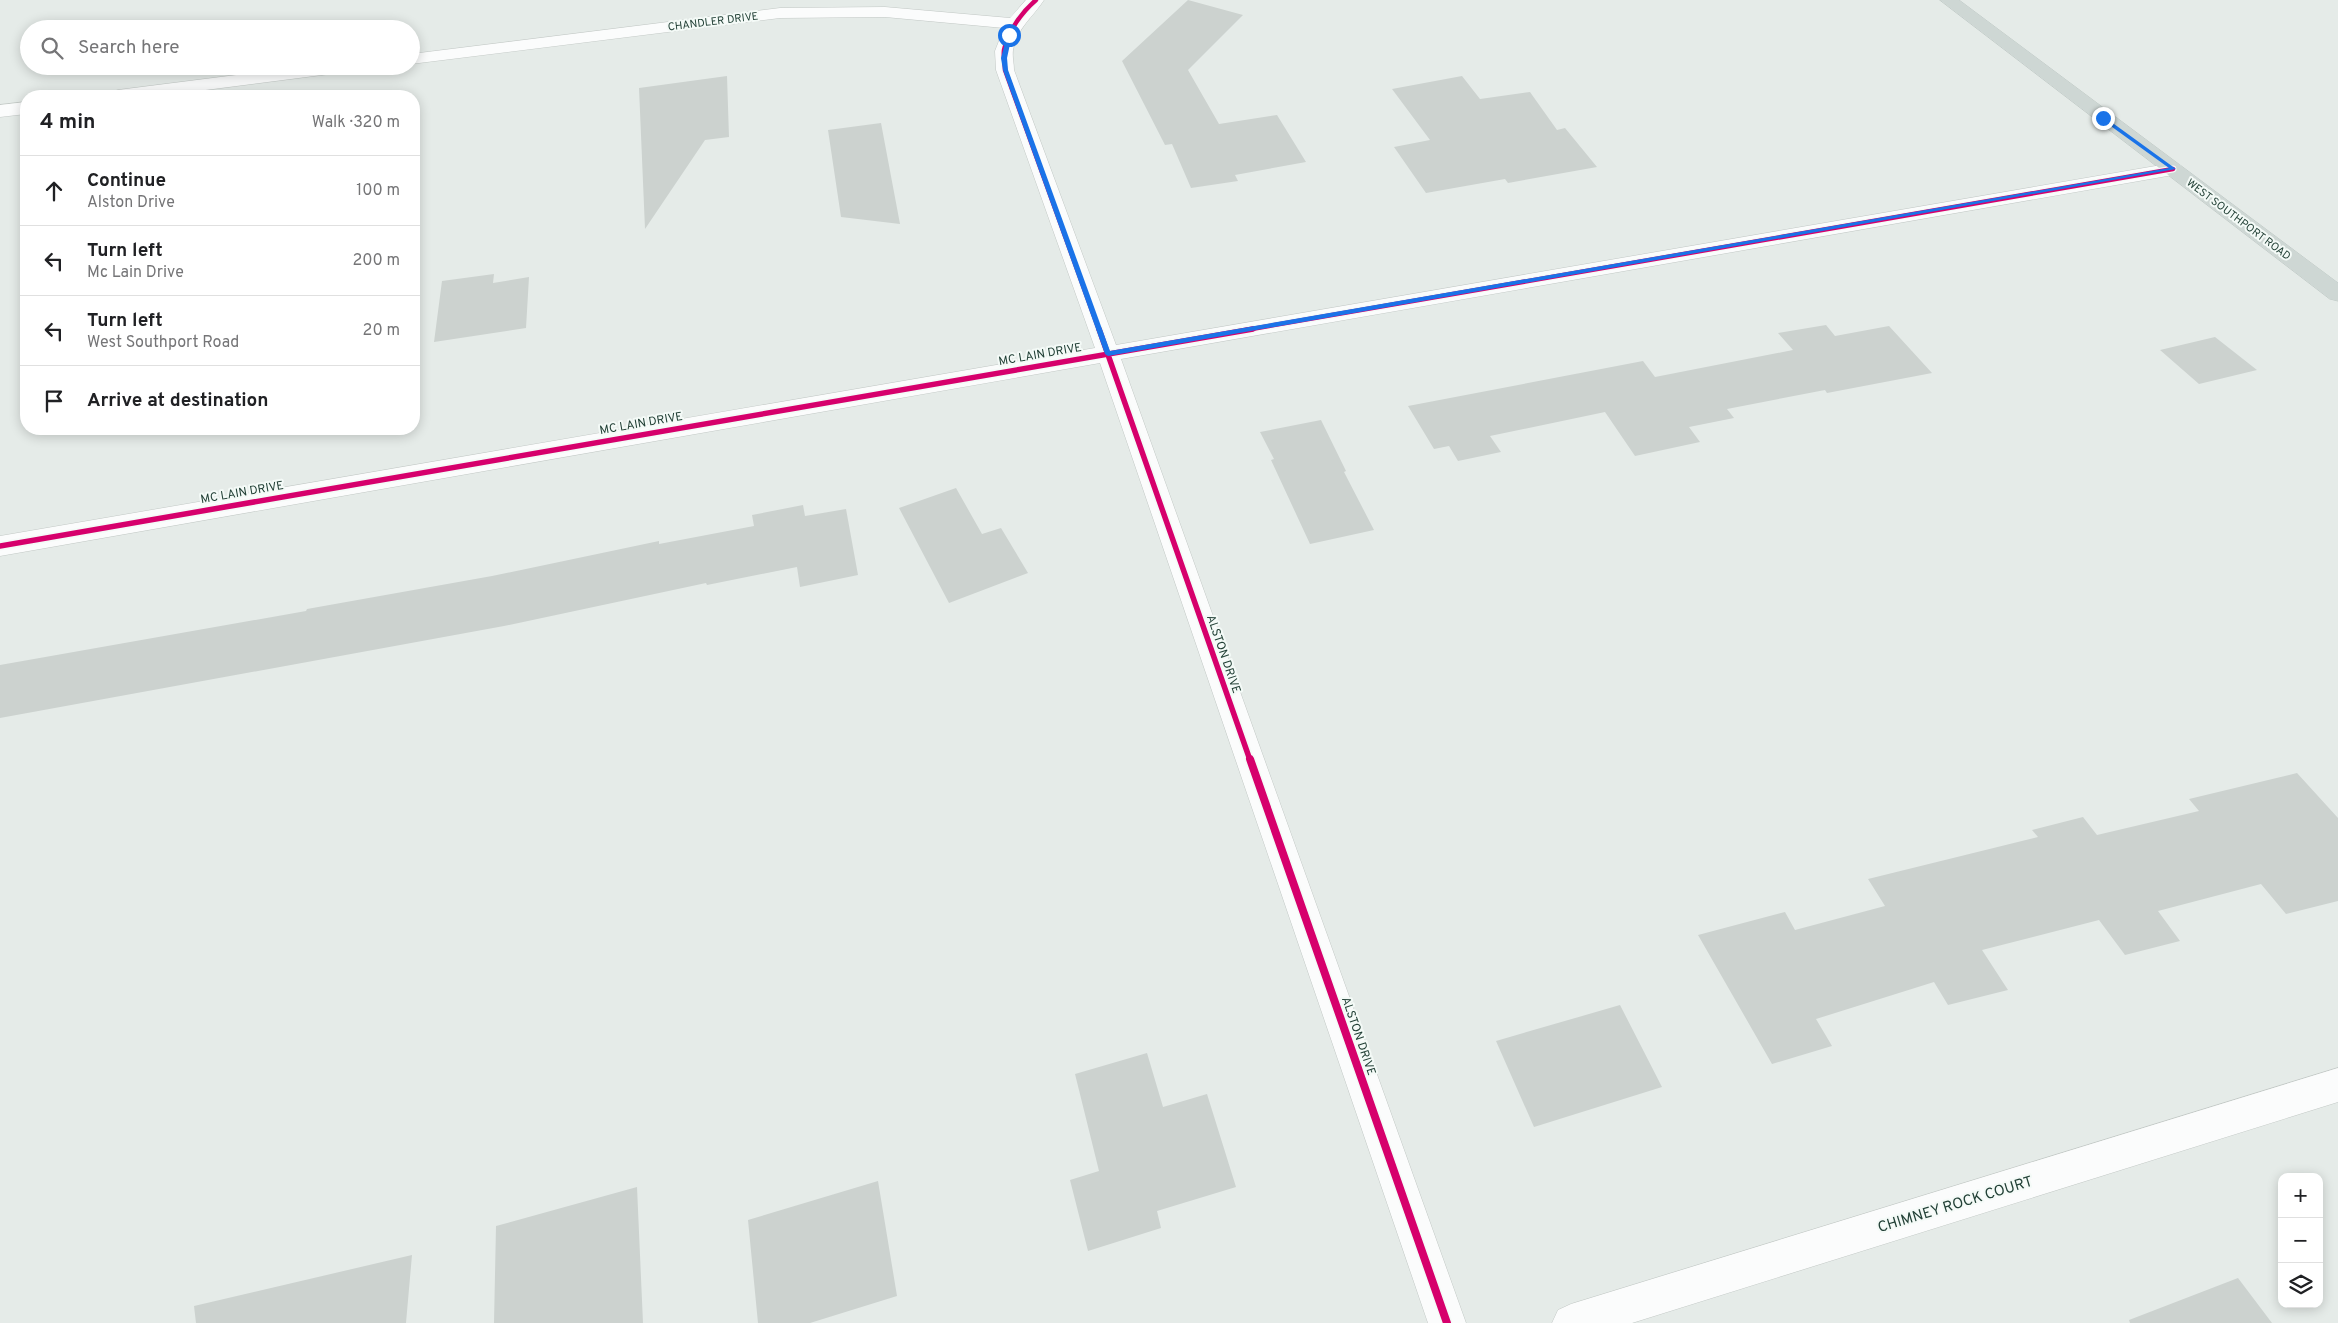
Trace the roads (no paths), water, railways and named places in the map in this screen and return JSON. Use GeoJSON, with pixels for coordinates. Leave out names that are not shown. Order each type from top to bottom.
{"type":"FeatureCollection","features":[{"type":"Feature","properties":{"kind":"main road","name":"WEST SOUTHPORT ROAD"},"geometry":{"type":"LineString","coordinates":[[1948,0],[2338,294]]}},
{"type":"Feature","properties":{"kind":"street","name":"ALSTON DRIVE"},"geometry":{"type":"LineString","coordinates":[[1036,0],[1015,24],[1006,47],[1005,70],[1108,354],[1447,1323]]}},
{"type":"Feature","properties":{"kind":"street","name":"CHANDLER DRIVE"},"geometry":{"type":"LineString","coordinates":[[420,58],[730,18],[797,12],[885,12],[1015,24]]}},
{"type":"Feature","properties":{"kind":"street"},"geometry":{"type":"LineString","coordinates":[[165,90],[282,75]]}},
{"type":"Feature","properties":{"kind":"street"},"geometry":{"type":"LineString","coordinates":[[0,111],[20,109]]}},
{"type":"Feature","properties":{"kind":"street","name":"MC LAIN DRIVE"},"geometry":{"type":"LineString","coordinates":[[0,546],[2174,169]]}},
{"type":"Feature","properties":{"kind":"street","name":"CHIMNEY ROCK COURT"},"geometry":{"type":"LineString","coordinates":[[1571,1323],[2338,1085]]}}]}
